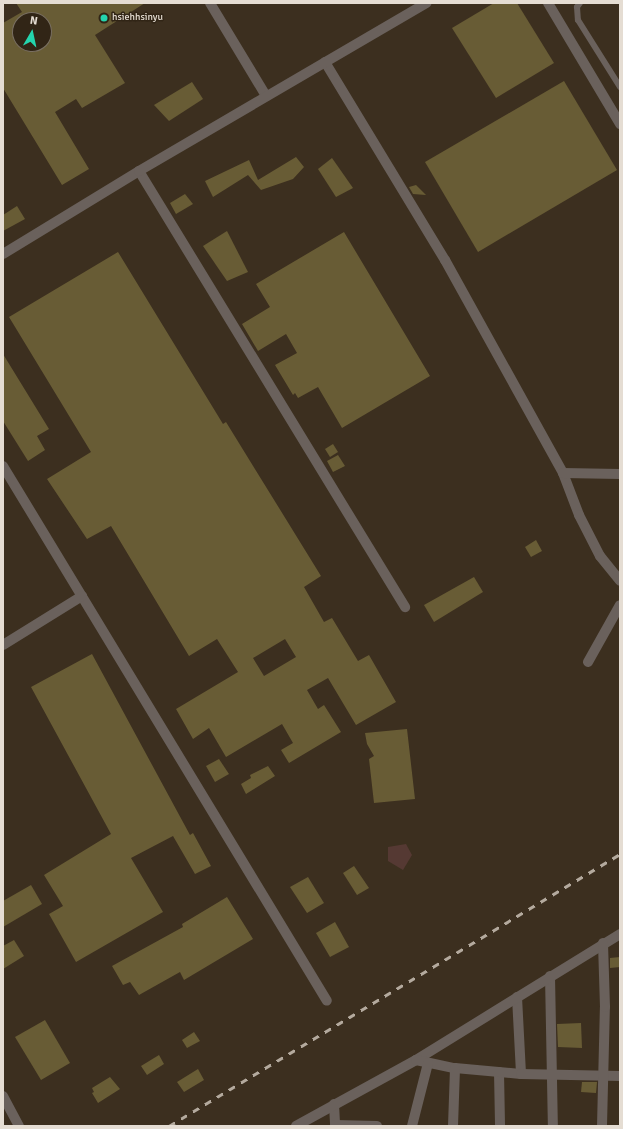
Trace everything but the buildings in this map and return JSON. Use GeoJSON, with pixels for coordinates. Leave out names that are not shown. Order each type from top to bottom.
{"type":"FeatureCollection","features":[{"type":"Feature","properties":{"kind":"street"},"geometry":{"type":"LineString","coordinates":[[210,3],[266,96]]}},
{"type":"Feature","properties":{"kind":"street"},"geometry":{"type":"LineString","coordinates":[[3,254],[139,171],[427,3]]}},
{"type":"Feature","properties":{"kind":"street"},"geometry":{"type":"LineString","coordinates":[[548,3],[620,124]]}},
{"type":"Feature","properties":{"kind":"street"},"geometry":{"type":"LineString","coordinates":[[325,62],[444,260],[563,473],[578,515],[600,556],[620,581]]}},
{"type":"Feature","properties":{"kind":"street"},"geometry":{"type":"LineString","coordinates":[[139,171],[405,607]]}},
{"type":"Feature","properties":{"kind":"street"},"geometry":{"type":"LineString","coordinates":[[3,466],[327,1001]]}},
{"type":"Feature","properties":{"kind":"street"},"geometry":{"type":"LineString","coordinates":[[563,473],[620,474]]}},
{"type":"Feature","properties":{"kind":"street"},"geometry":{"type":"LineString","coordinates":[[3,645],[82,596]]}},
{"type":"Feature","properties":{"kind":"street"},"geometry":{"type":"LineString","coordinates":[[588,662],[620,605]]}},
{"type":"Feature","properties":{"kind":"street"},"geometry":{"type":"LineString","coordinates":[[296,1126],[416,1060],[603,943],[620,934]]}},
{"type":"Feature","properties":{"kind":"street"},"geometry":{"type":"LineString","coordinates":[[602,1126],[604,1076],[603,943]]}},
{"type":"Feature","properties":{"kind":"street"},"geometry":{"type":"LineString","coordinates":[[550,976],[553,1126]]}},
{"type":"Feature","properties":{"kind":"street"},"geometry":{"type":"LineString","coordinates":[[517,997],[521,1074]]}},
{"type":"Feature","properties":{"kind":"street"},"geometry":{"type":"LineString","coordinates":[[416,1060],[428,1064],[455,1068],[521,1074],[620,1076]]}},
{"type":"Feature","properties":{"kind":"street"},"geometry":{"type":"LineString","coordinates":[[412,1126],[428,1064]]}},
{"type":"Feature","properties":{"kind":"street"},"geometry":{"type":"LineString","coordinates":[[453,1126],[455,1068]]}},
{"type":"Feature","properties":{"kind":"street"},"geometry":{"type":"LineString","coordinates":[[499,1072],[500,1126]]}},
{"type":"Feature","properties":{"kind":"street"},"geometry":{"type":"LineString","coordinates":[[3,1096],[19,1126]]}},
{"type":"Feature","properties":{"kind":"street"},"geometry":{"type":"LineString","coordinates":[[334,1104],[335,1125],[377,1126]]}},
{"type":"Feature","properties":{"kind":"lane"},"geometry":{"type":"LineString","coordinates":[[580,3],[578,7],[578,20],[620,87]]}},
{"type":"Feature","properties":{"kind":"shaded area"},"geometry":{"type":"Polygon","coordinates":[[[406,844],[412,855],[403,870],[388,861],[388,847],[406,844]]]}},
{"type":"Feature","properties":{"kind":"railway"},"geometry":{"type":"LineString","coordinates":[[169,1126],[620,854]]}},
{"type":"Feature","properties":{"kind":"place","name":"hsiehhsinyu"},"geometry":{"type":"Point","coordinates":[104,18]}}]}
